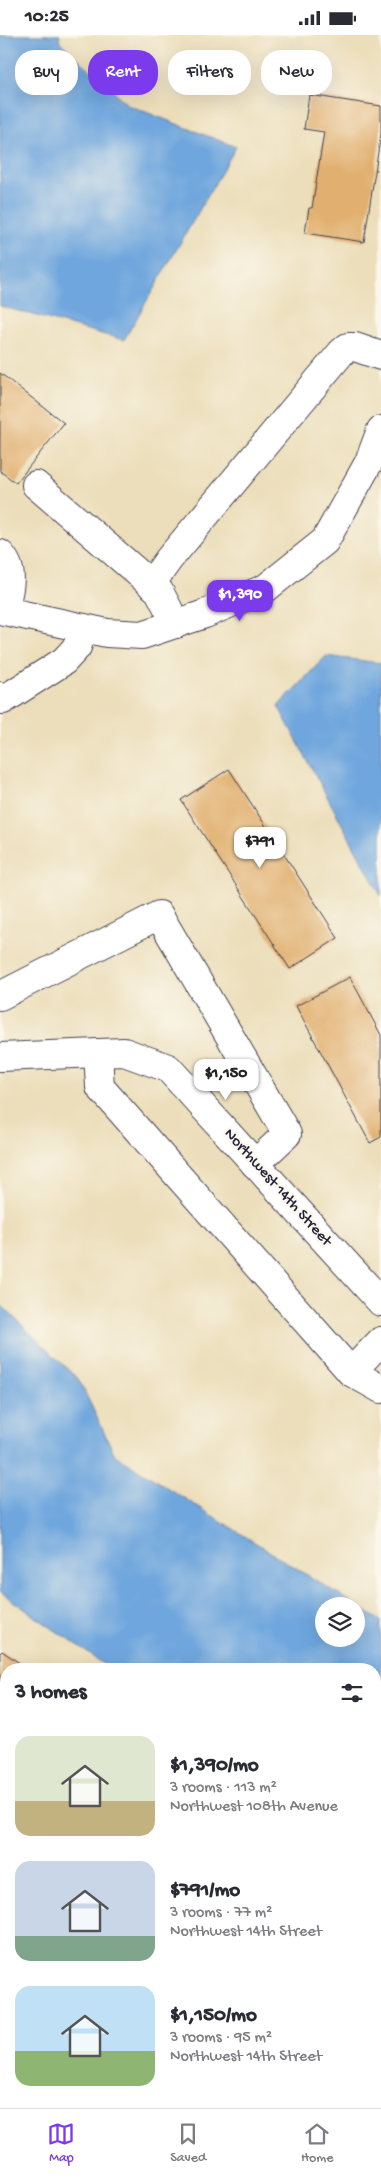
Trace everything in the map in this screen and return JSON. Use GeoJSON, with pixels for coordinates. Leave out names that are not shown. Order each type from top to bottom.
{"type":"FeatureCollection","features":[{"type":"Feature","properties":{"kind":"street"},"geometry":{"type":"LineString","coordinates":[[151,584],[169,559],[341,353],[348,347],[355,347],[381,356]]}},
{"type":"Feature","properties":{"kind":"street"},"geometry":{"type":"LineString","coordinates":[[0,554],[9,571],[11,583],[2,610],[107,633],[142,635],[176,624],[266,588],[325,541],[369,462],[381,430]]}},
{"type":"Feature","properties":{"kind":"street"},"geometry":{"type":"LineString","coordinates":[[36,485],[159,591],[176,624]]}},
{"type":"Feature","properties":{"kind":"street"},"geometry":{"type":"LineString","coordinates":[[0,696],[3,699],[64,661],[77,647],[84,628]]}},
{"type":"Feature","properties":{"kind":"street"},"geometry":{"type":"LineString","coordinates":[[0,996],[159,915],[287,1134],[255,1164]]}},
{"type":"Feature","properties":{"kind":"street","name":"Northwest 14th Street"},"geometry":{"type":"LineString","coordinates":[[0,1057],[124,1052],[168,1068],[381,1302]]}},
{"type":"Feature","properties":{"kind":"street"},"geometry":{"type":"LineString","coordinates":[[98,1053],[100,1087],[352,1372],[381,1389]]}},
{"type":"Feature","properties":{"kind":"street"},"geometry":{"type":"LineString","coordinates":[[352,1372],[381,1341]]}},
{"type":"Feature","properties":{"kind":"water"},"geometry":{"type":"Polygon","coordinates":[[[0,35],[60,35],[59,41],[69,50],[15,50],[15,95],[78,95],[78,59],[88,68],[88,95],[117,95],[128,105],[236,147],[124,340],[0,306],[0,35]]]}},
{"type":"Feature","properties":{"kind":"water"},"geometry":{"type":"Polygon","coordinates":[[[326,656],[381,663],[381,896],[278,706],[326,656]]]}},
{"type":"Feature","properties":{"kind":"water"},"geometry":{"type":"Polygon","coordinates":[[[0,1304],[79,1380],[115,1455],[343,1597],[315,1597],[315,1647],[365,1647],[365,1611],[381,1621],[381,1663],[102,1663],[0,1592],[0,1304]]]}},
{"type":"Feature","properties":{"kind":"building"},"geometry":{"type":"Polygon","coordinates":[[[309,95],[381,106],[381,133],[364,242],[305,233],[309,208],[312,208],[324,132],[304,129],[309,95]]]}},
{"type":"Feature","properties":{"kind":"building"},"geometry":{"type":"Polygon","coordinates":[[[0,373],[64,423],[16,483],[0,471],[0,373]]]}},
{"type":"Feature","properties":{"kind":"building"},"geometry":{"type":"Polygon","coordinates":[[[229,769],[338,938],[290,969],[181,800],[229,769]]]}},
{"type":"Feature","properties":{"kind":"building"},"geometry":{"type":"Polygon","coordinates":[[[350,977],[381,1035],[381,1137],[370,1143],[296,1006],[350,977]]]}},
{"type":"Feature","properties":{"kind":"building"},"geometry":{"type":"Polygon","coordinates":[[[2,1651],[19,1663],[0,1663],[0,1653],[2,1651]]]}}]}
